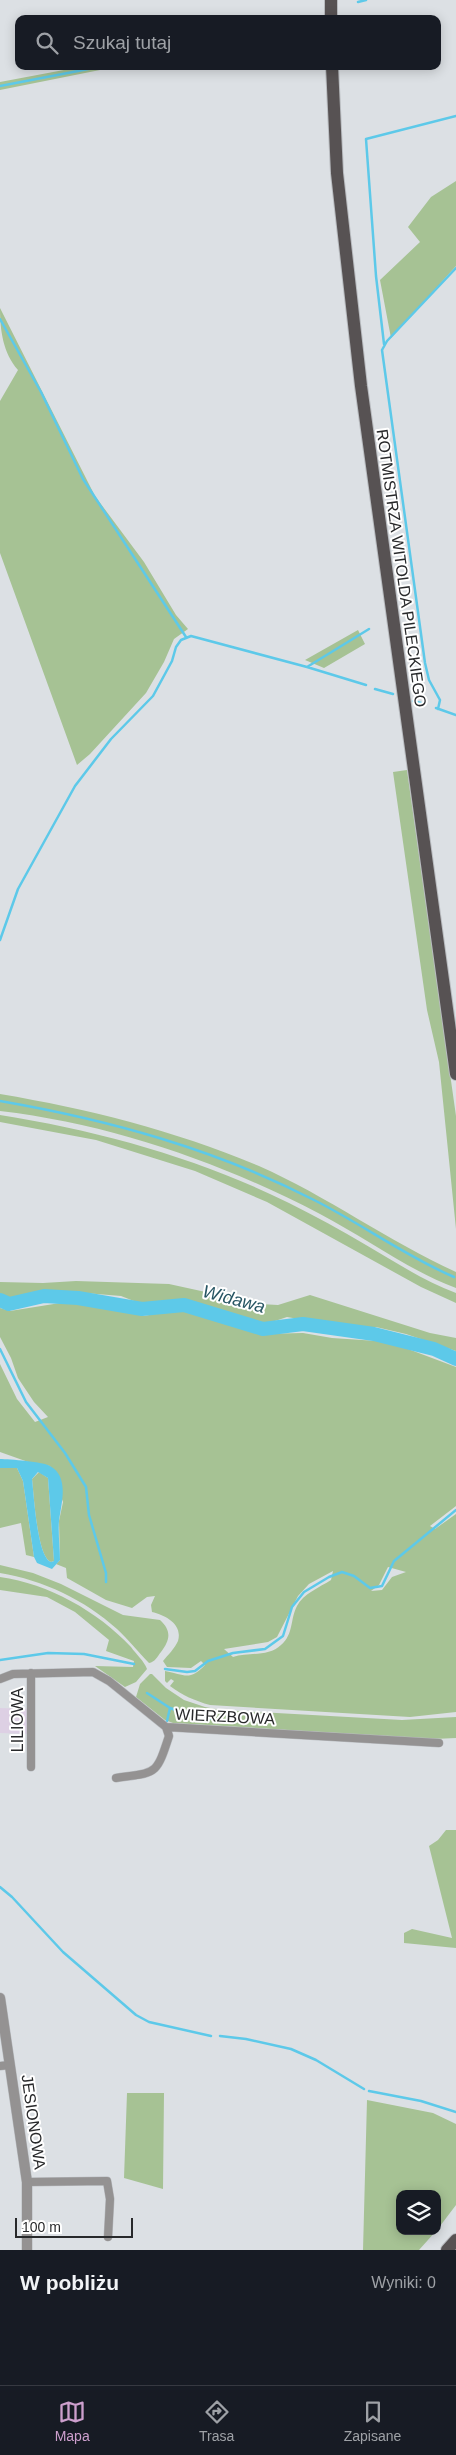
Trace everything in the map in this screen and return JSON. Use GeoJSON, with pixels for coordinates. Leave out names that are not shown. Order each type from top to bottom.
{"type":"FeatureCollection","features":[{"type":"Feature","properties":{"kind":"main road"},"geometry":{"type":"LineString","coordinates":[[331,0],[331,15]]}},
{"type":"Feature","properties":{"kind":"main road","name":"ROTMISTRZA WITOLDA PILECKIEGO"},"geometry":{"type":"LineString","coordinates":[[332,70],[337,173],[361,386],[456,1074]]}},
{"type":"Feature","properties":{"kind":"main road"},"geometry":{"type":"LineString","coordinates":[[447,2250],[456,2240]]}},
{"type":"Feature","properties":{"kind":"street","name":"WIERZBOWA"},"geometry":{"type":"LineString","coordinates":[[0,1679],[13,1674],[93,1672],[109,1680],[166,1727],[439,1743]]}},
{"type":"Feature","properties":{"kind":"street","name":"LILIOWA"},"geometry":{"type":"LineString","coordinates":[[31,1673],[31,1767]]}},
{"type":"Feature","properties":{"kind":"street"},"geometry":{"type":"LineString","coordinates":[[116,1778],[150,1773],[157,1769],[169,1736],[166,1727]]}},
{"type":"Feature","properties":{"kind":"street","name":"JESIONOWA"},"geometry":{"type":"LineString","coordinates":[[0,1998],[5,2066],[27,2182],[27,2250]]}},
{"type":"Feature","properties":{"kind":"street"},"geometry":{"type":"LineString","coordinates":[[27,2182],[107,2181],[110,2199],[108,2237]]}},
{"type":"Feature","properties":{"kind":"shaded area"},"geometry":{"type":"Polygon","coordinates":[[[0,1708],[28,1709],[28,1734],[0,1733],[0,1708]]]}},
{"type":"Feature","properties":{"kind":"green space"},"geometry":{"type":"Polygon","coordinates":[[[64,70],[100,70],[0,90],[0,82],[64,70]]]}},
{"type":"Feature","properties":{"kind":"green space"},"geometry":{"type":"Polygon","coordinates":[[[456,181],[456,266],[391,338],[380,280],[420,242],[408,227],[431,197],[456,181]]]}},
{"type":"Feature","properties":{"kind":"green space"},"geometry":{"type":"Polygon","coordinates":[[[0,308],[95,496],[144,562],[176,615],[188,629],[174,639],[164,662],[146,693],[90,754],[77,765],[0,553],[0,401],[18,370],[9,356],[3,341],[0,308]]]}},
{"type":"Feature","properties":{"kind":"green space"},"geometry":{"type":"Polygon","coordinates":[[[358,630],[365,644],[324,668],[305,660],[358,630]]]}},
{"type":"Feature","properties":{"kind":"green space"},"geometry":{"type":"Polygon","coordinates":[[[407,770],[456,1116],[456,1229],[439,1062],[427,1010],[393,772],[407,770]]]}},
{"type":"Feature","properties":{"kind":"green space"},"geometry":{"type":"Polygon","coordinates":[[[0,1094],[132,1122],[228,1153],[259,1166],[309,1191],[406,1247],[456,1272],[456,1288],[404,1263],[320,1214],[243,1178],[204,1162],[124,1136],[83,1125],[0,1111],[0,1094]]]}},
{"type":"Feature","properties":{"kind":"green space"},"geometry":{"type":"Polygon","coordinates":[[[0,1115],[75,1129],[148,1148],[255,1187],[318,1218],[421,1277],[456,1293],[456,1303],[421,1287],[267,1202],[195,1171],[96,1140],[0,1122],[0,1115]]]}},
{"type":"Feature","properties":{"kind":"green space"},"geometry":{"type":"Polygon","coordinates":[[[76,1281],[169,1284],[260,1304],[278,1305],[310,1295],[430,1333],[456,1338],[456,1351],[406,1334],[376,1327],[345,1327],[287,1317],[266,1324],[185,1299],[139,1303],[121,1296],[49,1290],[10,1299],[0,1296],[0,1282],[43,1283],[76,1281]]]}},
{"type":"Feature","properties":{"kind":"green space"},"geometry":{"type":"Polygon","coordinates":[[[60,1303],[88,1304],[144,1316],[175,1310],[189,1311],[262,1334],[303,1333],[332,1338],[377,1341],[400,1346],[456,1367],[456,1506],[430,1526],[435,1529],[456,1514],[456,1712],[410,1717],[210,1705],[199,1702],[170,1686],[174,1681],[171,1679],[167,1683],[165,1681],[165,1671],[187,1676],[200,1670],[205,1665],[201,1661],[191,1668],[167,1667],[163,1661],[177,1644],[179,1635],[172,1621],[152,1612],[151,1605],[155,1596],[147,1597],[132,1608],[106,1600],[67,1578],[66,1568],[56,1564],[60,1560],[59,1521],[63,1502],[50,1466],[31,1463],[0,1452],[0,1364],[17,1399],[35,1422],[48,1417],[34,1402],[18,1378],[11,1358],[0,1337],[0,1308],[10,1311],[60,1303]],[[388,1567],[379,1585],[371,1591],[382,1590],[392,1577],[406,1572],[388,1567]],[[333,1571],[309,1584],[298,1596],[277,1637],[268,1642],[224,1649],[233,1657],[264,1653],[276,1649],[288,1636],[297,1606],[312,1591],[331,1580],[333,1571]]]}},
{"type":"Feature","properties":{"kind":"green space"},"geometry":{"type":"Polygon","coordinates":[[[0,1468],[17,1468],[23,1481],[34,1557],[26,1555],[21,1523],[0,1528],[0,1468]]]}},
{"type":"Feature","properties":{"kind":"green space"},"geometry":{"type":"Polygon","coordinates":[[[39,1472],[48,1478],[54,1561],[51,1562],[46,1558],[42,1549],[37,1525],[32,1479],[39,1472]]]}},
{"type":"Feature","properties":{"kind":"green space"},"geometry":{"type":"Polygon","coordinates":[[[0,1565],[33,1573],[61,1584],[123,1615],[160,1620],[168,1632],[168,1640],[156,1659],[149,1663],[126,1637],[91,1609],[47,1586],[0,1573],[0,1565]]]}},
{"type":"Feature","properties":{"kind":"green space"},"geometry":{"type":"Polygon","coordinates":[[[0,1577],[36,1586],[71,1601],[88,1611],[118,1634],[142,1660],[147,1669],[136,1682],[125,1687],[95,1666],[133,1667],[134,1661],[106,1651],[109,1640],[75,1612],[47,1597],[0,1590],[0,1577]]]}},
{"type":"Feature","properties":{"kind":"green space"},"geometry":{"type":"Polygon","coordinates":[[[150,1674],[184,1700],[205,1707],[221,1710],[402,1720],[456,1717],[456,1738],[434,1739],[173,1723],[165,1720],[136,1697],[140,1684],[150,1674]]]}},
{"type":"Feature","properties":{"kind":"green space"},"geometry":{"type":"Polygon","coordinates":[[[446,1830],[456,1830],[456,1948],[404,1943],[404,1933],[412,1929],[452,1938],[429,1846],[438,1840],[446,1830]]]}},
{"type":"Feature","properties":{"kind":"green space"},"geometry":{"type":"Polygon","coordinates":[[[127,2093],[164,2093],[163,2189],[124,2178],[127,2093]]]}},
{"type":"Feature","properties":{"kind":"green space"},"geometry":{"type":"Polygon","coordinates":[[[367,2100],[433,2113],[456,2124],[456,2205],[441,2225],[441,2190],[396,2190],[396,2235],[432,2235],[419,2250],[363,2250],[367,2100]]]}},
{"type":"Feature","properties":{"kind":"water"},"geometry":{"type":"Polygon","coordinates":[[[0,1459],[34,1462],[50,1466],[60,1477],[63,1491],[59,1521],[60,1560],[52,1569],[37,1563],[34,1557],[23,1481],[17,1468],[0,1468],[0,1459]],[[38,1472],[32,1479],[39,1538],[46,1558],[51,1562],[54,1561],[48,1478],[38,1472]]]}},
{"type":"Feature","properties":{"kind":"waterway"},"geometry":{"type":"LineString","coordinates":[[358,2],[366,0]]}},
{"type":"Feature","properties":{"kind":"waterway"},"geometry":{"type":"LineString","coordinates":[[0,86],[83,70]]}},
{"type":"Feature","properties":{"kind":"waterway"},"geometry":{"type":"LineString","coordinates":[[384,344],[376,276],[366,139],[456,116]]}},
{"type":"Feature","properties":{"kind":"waterway"},"geometry":{"type":"LineString","coordinates":[[438,709],[440,700],[429,680],[425,663],[382,350],[387,341],[456,268]]}},
{"type":"Feature","properties":{"kind":"waterway"},"geometry":{"type":"LineString","coordinates":[[0,319],[41,392],[83,479],[186,637]]}},
{"type":"Feature","properties":{"kind":"waterway"},"geometry":{"type":"LineString","coordinates":[[307,667],[369,629]]}},
{"type":"Feature","properties":{"kind":"waterway"},"geometry":{"type":"LineString","coordinates":[[0,940],[18,889],[75,786],[111,739],[153,696],[181,640],[191,636],[366,685]]}},
{"type":"Feature","properties":{"kind":"waterway"},"geometry":{"type":"LineString","coordinates":[[375,689],[393,694]]}},
{"type":"Feature","properties":{"kind":"waterway"},"geometry":{"type":"LineString","coordinates":[[413,701],[421,703]]}},
{"type":"Feature","properties":{"kind":"waterway"},"geometry":{"type":"LineString","coordinates":[[436,708],[456,715]]}},
{"type":"Feature","properties":{"kind":"waterway"},"geometry":{"type":"LineString","coordinates":[[0,1101],[81,1117],[161,1138],[200,1151],[277,1182],[314,1200],[436,1269],[454,1277]]}},
{"type":"Feature","properties":{"kind":"waterway","name":"Widawa"},"geometry":{"type":"LineString","coordinates":[[0,1300],[9,1304],[44,1296],[78,1298],[142,1309],[184,1305],[263,1329],[303,1324],[374,1334],[434,1349],[456,1359]]}},
{"type":"Feature","properties":{"kind":"waterway"},"geometry":{"type":"LineString","coordinates":[[0,1349],[26,1402],[65,1453],[86,1487],[89,1515],[106,1573],[106,1582]]}},
{"type":"Feature","properties":{"kind":"waterway"},"geometry":{"type":"LineString","coordinates":[[165,1669],[187,1672],[195,1671],[208,1661],[233,1653],[265,1649],[283,1636],[292,1607],[304,1592],[329,1577],[342,1572],[354,1576],[370,1588],[382,1586],[394,1561],[456,1510]]}},
{"type":"Feature","properties":{"kind":"waterway"},"geometry":{"type":"LineString","coordinates":[[0,1660],[48,1653],[84,1654],[134,1664]]}},
{"type":"Feature","properties":{"kind":"waterway"},"geometry":{"type":"LineString","coordinates":[[147,1693],[170,1708]]}},
{"type":"Feature","properties":{"kind":"waterway"},"geometry":{"type":"LineString","coordinates":[[167,1721],[170,1708],[192,1716],[214,1719]]}},
{"type":"Feature","properties":{"kind":"waterway"},"geometry":{"type":"LineString","coordinates":[[0,1887],[12,1897],[63,1952],[136,2015],[149,2022],[211,2036]]}},
{"type":"Feature","properties":{"kind":"waterway"},"geometry":{"type":"LineString","coordinates":[[220,2036],[246,2039],[291,2049],[316,2060],[364,2089]]}},
{"type":"Feature","properties":{"kind":"waterway"},"geometry":{"type":"LineString","coordinates":[[369,2091],[421,2101],[456,2112]]}}]}
